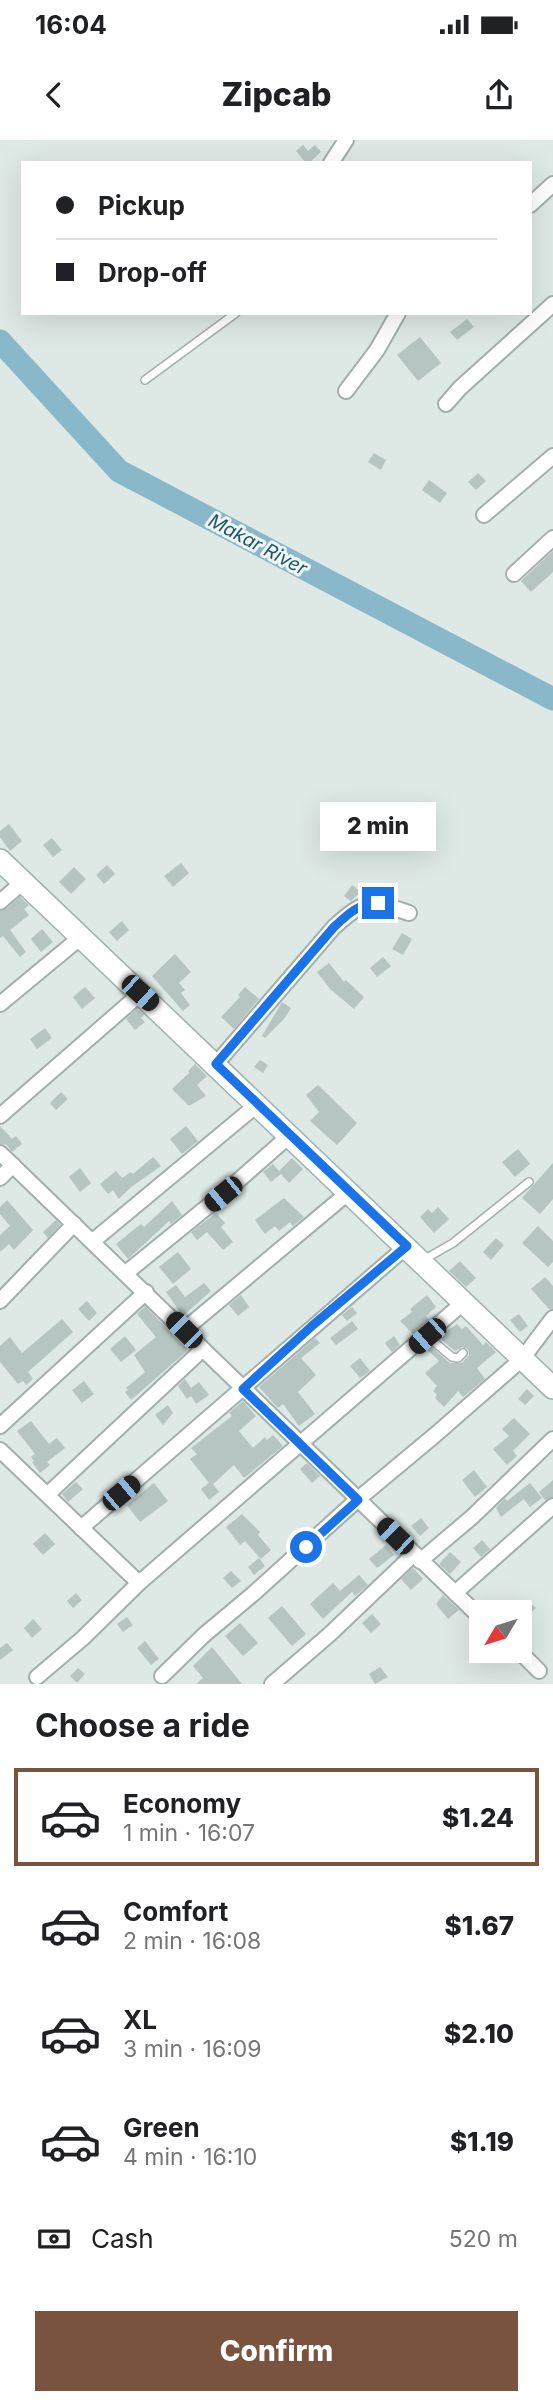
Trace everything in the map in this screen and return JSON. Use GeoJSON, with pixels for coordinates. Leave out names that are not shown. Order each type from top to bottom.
{"type":"FeatureCollection","features":[{"type":"Feature","properties":{"kind":"street"},"geometry":{"type":"LineString","coordinates":[[333,161],[346,140]]}},
{"type":"Feature","properties":{"kind":"street"},"geometry":{"type":"LineString","coordinates":[[532,203],[553,184]]}},
{"type":"Feature","properties":{"kind":"street"},"geometry":{"type":"LineString","coordinates":[[446,404],[460,388],[553,304]]}},
{"type":"Feature","properties":{"kind":"street"},"geometry":{"type":"LineString","coordinates":[[345,391],[377,350],[397,315]]}},
{"type":"Feature","properties":{"kind":"street"},"geometry":{"type":"LineString","coordinates":[[484,515],[553,456]]}},
{"type":"Feature","properties":{"kind":"street"},"geometry":{"type":"LineString","coordinates":[[514,574],[553,538]]}},
{"type":"Feature","properties":{"kind":"street"},"geometry":{"type":"LineString","coordinates":[[0,860],[553,1388]]}},
{"type":"Feature","properties":{"kind":"street"},"geometry":{"type":"LineString","coordinates":[[0,902],[23,882]]}},
{"type":"Feature","properties":{"kind":"street"},"geometry":{"type":"LineString","coordinates":[[216,1064],[334,927],[352,910],[365,904],[378,903],[409,914]]}},
{"type":"Feature","properties":{"kind":"street"},"geometry":{"type":"LineString","coordinates":[[0,1004],[81,937]]}},
{"type":"Feature","properties":{"kind":"street"},"geometry":{"type":"LineString","coordinates":[[0,1116],[140,993]]}},
{"type":"Feature","properties":{"kind":"street"},"geometry":{"type":"LineString","coordinates":[[93,1241],[258,1104]]}},
{"type":"Feature","properties":{"kind":"street"},"geometry":{"type":"LineString","coordinates":[[126,1273],[289,1136]]}},
{"type":"Feature","properties":{"kind":"street"},"geometry":{"type":"LineString","coordinates":[[0,1153],[469,1606]]}},
{"type":"Feature","properties":{"kind":"street"},"geometry":{"type":"LineString","coordinates":[[0,1178],[13,1165]]}},
{"type":"Feature","properties":{"kind":"street"},"geometry":{"type":"LineString","coordinates":[[184,1330],[349,1192]]}},
{"type":"Feature","properties":{"kind":"street"},"geometry":{"type":"LineString","coordinates":[[0,1301],[74,1224]]}},
{"type":"Feature","properties":{"kind":"street"},"geometry":{"type":"LineString","coordinates":[[81,1528],[313,1325],[414,1254]]}},
{"type":"Feature","properties":{"kind":"street"},"geometry":{"type":"LineString","coordinates":[[0,1426],[146,1292]]}},
{"type":"Feature","properties":{"kind":"street"},"geometry":{"type":"LineString","coordinates":[[37,1677],[83,1639],[139,1583],[463,1303]]}},
{"type":"Feature","properties":{"kind":"street"},"geometry":{"type":"LineString","coordinates":[[162,1676],[204,1635],[522,1359],[553,1318]]}},
{"type":"Feature","properties":{"kind":"street"},"geometry":{"type":"LineString","coordinates":[[48,1494],[203,1349]]}},
{"type":"Feature","properties":{"kind":"street"},"geometry":{"type":"LineString","coordinates":[[272,1684],[417,1557],[472,1517],[553,1439]]}},
{"type":"Feature","properties":{"kind":"street"},"geometry":{"type":"LineString","coordinates":[[0,1450],[139,1583]]}},
{"type":"Feature","properties":{"kind":"street"},"geometry":{"type":"LineString","coordinates":[[455,1592],[553,1506]]}},
{"type":"Feature","properties":{"kind":"street"},"geometry":{"type":"LineString","coordinates":[[531,1663],[539,1671]]}},
{"type":"Feature","properties":{"kind":"lane"},"geometry":{"type":"LineString","coordinates":[[145,380],[233,315]]}},
{"type":"Feature","properties":{"kind":"lane"},"geometry":{"type":"LineString","coordinates":[[414,1254],[463,1236],[529,1182]]}},
{"type":"Feature","properties":{"kind":"lane"},"geometry":{"type":"LineString","coordinates":[[427,1336],[452,1357],[458,1358],[463,1353]]}},
{"type":"Feature","properties":{"kind":"building"},"geometry":{"type":"Polygon","coordinates":[[[303,145],[308,151],[315,145],[321,152],[311,161],[304,161],[296,151],[303,145]]]}},
{"type":"Feature","properties":{"kind":"building"},"geometry":{"type":"Polygon","coordinates":[[[467,319],[474,327],[457,340],[450,332],[467,319]]]}},
{"type":"Feature","properties":{"kind":"building"},"geometry":{"type":"Polygon","coordinates":[[[420,337],[441,363],[418,381],[397,355],[420,337]]]}},
{"type":"Feature","properties":{"kind":"building"},"geometry":{"type":"Polygon","coordinates":[[[374,453],[386,460],[381,470],[368,462],[374,453]]]}},
{"type":"Feature","properties":{"kind":"building"},"geometry":{"type":"Polygon","coordinates":[[[478,473],[486,481],[476,490],[468,482],[478,473]]]}},
{"type":"Feature","properties":{"kind":"building"},"geometry":{"type":"Polygon","coordinates":[[[429,480],[447,493],[440,503],[422,490],[429,480]]]}},
{"type":"Feature","properties":{"kind":"building"},"geometry":{"type":"Polygon","coordinates":[[[553,551],[553,572],[531,592],[521,581],[553,551]]]}},
{"type":"Feature","properties":{"kind":"building"},"geometry":{"type":"Polygon","coordinates":[[[9,824],[22,841],[10,851],[0,837],[0,831],[9,824]]]}},
{"type":"Feature","properties":{"kind":"building"},"geometry":{"type":"Polygon","coordinates":[[[52,838],[62,850],[53,857],[43,845],[52,838]]]}},
{"type":"Feature","properties":{"kind":"building"},"geometry":{"type":"Polygon","coordinates":[[[181,863],[189,873],[173,887],[164,876],[181,863]]]}},
{"type":"Feature","properties":{"kind":"building"},"geometry":{"type":"Polygon","coordinates":[[[107,865],[115,874],[104,884],[96,875],[107,865]]]}},
{"type":"Feature","properties":{"kind":"building"},"geometry":{"type":"Polygon","coordinates":[[[74,867],[86,879],[71,894],[59,882],[74,867]]]}},
{"type":"Feature","properties":{"kind":"building"},"geometry":{"type":"Polygon","coordinates":[[[352,885],[361,892],[351,901],[344,896],[352,885]]]}},
{"type":"Feature","properties":{"kind":"building"},"geometry":{"type":"Polygon","coordinates":[[[20,897],[29,905],[24,909],[29,915],[10,930],[26,952],[20,957],[3,936],[0,938],[0,911],[20,897]]]}},
{"type":"Feature","properties":{"kind":"building"},"geometry":{"type":"Polygon","coordinates":[[[122,921],[129,930],[117,941],[109,932],[122,921]]]}},
{"type":"Feature","properties":{"kind":"building"},"geometry":{"type":"Polygon","coordinates":[[[42,929],[53,942],[41,952],[31,939],[42,929]]]}},
{"type":"Feature","properties":{"kind":"building"},"geometry":{"type":"Polygon","coordinates":[[[402,933],[412,939],[403,955],[392,949],[402,933]]]}},
{"type":"Feature","properties":{"kind":"building"},"geometry":{"type":"Polygon","coordinates":[[[175,954],[191,972],[179,983],[185,990],[181,993],[190,1005],[183,1011],[152,976],[175,954]]]}},
{"type":"Feature","properties":{"kind":"building"},"geometry":{"type":"Polygon","coordinates":[[[383,957],[391,966],[377,977],[370,968],[383,957]]]}},
{"type":"Feature","properties":{"kind":"building"},"geometry":{"type":"Polygon","coordinates":[[[329,963],[344,982],[346,980],[364,997],[354,1009],[330,989],[317,972],[329,963]]]}},
{"type":"Feature","properties":{"kind":"building"},"geometry":{"type":"Polygon","coordinates":[[[85,987],[95,998],[82,1009],[73,997],[85,987]]]}},
{"type":"Feature","properties":{"kind":"building"},"geometry":{"type":"Polygon","coordinates":[[[245,987],[259,999],[234,1029],[221,1017],[240,997],[238,995],[245,987]]]}},
{"type":"Feature","properties":{"kind":"building"},"geometry":{"type":"Polygon","coordinates":[[[282,1002],[291,1008],[265,1038],[262,1036],[282,1002]]]}},
{"type":"Feature","properties":{"kind":"building"},"geometry":{"type":"Polygon","coordinates":[[[137,1009],[144,1015],[141,1018],[145,1022],[135,1030],[126,1019],[137,1009]]]}},
{"type":"Feature","properties":{"kind":"building"},"geometry":{"type":"Polygon","coordinates":[[[45,1028],[52,1038],[37,1049],[30,1039],[45,1028]]]}},
{"type":"Feature","properties":{"kind":"building"},"geometry":{"type":"Polygon","coordinates":[[[260,1060],[268,1065],[263,1073],[254,1067],[260,1060]]]}},
{"type":"Feature","properties":{"kind":"building"},"geometry":{"type":"Polygon","coordinates":[[[195,1064],[207,1076],[197,1085],[206,1096],[189,1106],[172,1089],[195,1064]]]}},
{"type":"Feature","properties":{"kind":"building"},"geometry":{"type":"Polygon","coordinates":[[[318,1085],[357,1123],[337,1145],[310,1121],[319,1112],[306,1095],[318,1085]]]}},
{"type":"Feature","properties":{"kind":"building"},"geometry":{"type":"Polygon","coordinates":[[[61,1092],[68,1099],[56,1110],[50,1103],[61,1092]]]}},
{"type":"Feature","properties":{"kind":"building"},"geometry":{"type":"Polygon","coordinates":[[[0,1126],[12,1139],[16,1136],[22,1144],[12,1152],[7,1145],[0,1144],[0,1126]]]}},
{"type":"Feature","properties":{"kind":"building"},"geometry":{"type":"Polygon","coordinates":[[[186,1126],[198,1141],[182,1154],[170,1139],[186,1126]]]}},
{"type":"Feature","properties":{"kind":"building"},"geometry":{"type":"Polygon","coordinates":[[[518,1149],[530,1164],[515,1177],[502,1162],[518,1149]]]}},
{"type":"Feature","properties":{"kind":"building"},"geometry":{"type":"Polygon","coordinates":[[[153,1157],[161,1166],[119,1199],[113,1190],[108,1194],[100,1184],[116,1171],[122,1178],[131,1172],[133,1174],[153,1157]]]}},
{"type":"Feature","properties":{"kind":"building"},"geometry":{"type":"Polygon","coordinates":[[[292,1158],[303,1169],[289,1183],[281,1174],[271,1182],[263,1172],[273,1164],[279,1171],[292,1158]]]}},
{"type":"Feature","properties":{"kind":"building"},"geometry":{"type":"Polygon","coordinates":[[[553,1163],[553,1199],[540,1214],[522,1198],[553,1163]]]}},
{"type":"Feature","properties":{"kind":"building"},"geometry":{"type":"Polygon","coordinates":[[[80,1168],[91,1183],[80,1192],[69,1177],[80,1168]]]}},
{"type":"Feature","properties":{"kind":"building"},"geometry":{"type":"Polygon","coordinates":[[[284,1198],[304,1217],[293,1226],[290,1222],[279,1231],[275,1226],[265,1234],[255,1220],[284,1198]]]}},
{"type":"Feature","properties":{"kind":"building"},"geometry":{"type":"Polygon","coordinates":[[[7,1200],[33,1230],[14,1250],[9,1244],[0,1252],[0,1235],[10,1226],[0,1214],[0,1207],[7,1200]]]}},
{"type":"Feature","properties":{"kind":"building"},"geometry":{"type":"Polygon","coordinates":[[[172,1201],[182,1215],[171,1224],[169,1221],[128,1259],[116,1244],[141,1224],[144,1227],[172,1201]]]}},
{"type":"Feature","properties":{"kind":"building"},"geometry":{"type":"Polygon","coordinates":[[[438,1207],[449,1219],[434,1233],[420,1217],[428,1209],[432,1213],[438,1207]]]}},
{"type":"Feature","properties":{"kind":"building"},"geometry":{"type":"Polygon","coordinates":[[[216,1213],[225,1223],[221,1227],[233,1242],[223,1250],[207,1232],[197,1240],[191,1232],[216,1213]]]}},
{"type":"Feature","properties":{"kind":"building"},"geometry":{"type":"Polygon","coordinates":[[[56,1220],[60,1225],[48,1238],[43,1232],[56,1220]]]}},
{"type":"Feature","properties":{"kind":"building"},"geometry":{"type":"Polygon","coordinates":[[[538,1226],[553,1241],[553,1262],[548,1267],[522,1243],[538,1226]]]}},
{"type":"Feature","properties":{"kind":"building"},"geometry":{"type":"Polygon","coordinates":[[[496,1238],[504,1245],[491,1260],[483,1252],[496,1238]]]}},
{"type":"Feature","properties":{"kind":"building"},"geometry":{"type":"Polygon","coordinates":[[[178,1252],[191,1269],[173,1284],[159,1267],[178,1252]]]}},
{"type":"Feature","properties":{"kind":"building"},"geometry":{"type":"Polygon","coordinates":[[[460,1261],[476,1278],[466,1287],[449,1271],[460,1261]]]}},
{"type":"Feature","properties":{"kind":"building"},"geometry":{"type":"Polygon","coordinates":[[[545,1277],[553,1286],[553,1309],[549,1309],[531,1289],[545,1277]]]}},
{"type":"Feature","properties":{"kind":"building"},"geometry":{"type":"Polygon","coordinates":[[[204,1283],[211,1291],[183,1316],[166,1292],[176,1285],[185,1297],[204,1283]]]}},
{"type":"Feature","properties":{"kind":"building"},"geometry":{"type":"Polygon","coordinates":[[[241,1295],[249,1307],[238,1316],[229,1305],[241,1295]]]}},
{"type":"Feature","properties":{"kind":"building"},"geometry":{"type":"Polygon","coordinates":[[[427,1295],[436,1307],[426,1316],[429,1320],[413,1334],[400,1321],[427,1295]]]}},
{"type":"Feature","properties":{"kind":"building"},"geometry":{"type":"Polygon","coordinates":[[[87,1301],[97,1313],[89,1321],[78,1309],[87,1301]]]}},
{"type":"Feature","properties":{"kind":"building"},"geometry":{"type":"Polygon","coordinates":[[[145,1306],[188,1350],[131,1400],[125,1392],[128,1390],[126,1388],[145,1372],[134,1355],[156,1337],[137,1314],[145,1306]]]}},
{"type":"Feature","properties":{"kind":"building"},"geometry":{"type":"Polygon","coordinates":[[[352,1307],[357,1313],[347,1321],[342,1315],[352,1307]]]}},
{"type":"Feature","properties":{"kind":"building"},"geometry":{"type":"Polygon","coordinates":[[[519,1314],[528,1326],[520,1332],[510,1320],[519,1314]]]}},
{"type":"Feature","properties":{"kind":"building"},"geometry":{"type":"Polygon","coordinates":[[[62,1319],[73,1332],[28,1372],[33,1379],[26,1385],[23,1381],[18,1384],[0,1362],[0,1346],[10,1337],[22,1353],[62,1319]]]}},
{"type":"Feature","properties":{"kind":"building"},"geometry":{"type":"Polygon","coordinates":[[[352,1321],[358,1329],[336,1345],[330,1338],[352,1321]]]}},
{"type":"Feature","properties":{"kind":"building"},"geometry":{"type":"Polygon","coordinates":[[[457,1324],[462,1329],[466,1326],[483,1345],[486,1342],[496,1352],[477,1368],[485,1379],[463,1397],[458,1391],[444,1407],[435,1398],[437,1395],[433,1391],[437,1386],[425,1373],[439,1361],[426,1348],[429,1345],[450,1363],[462,1363],[469,1355],[468,1349],[462,1347],[455,1351],[438,1337],[457,1324]]]}},
{"type":"Feature","properties":{"kind":"building"},"geometry":{"type":"Polygon","coordinates":[[[125,1336],[136,1350],[121,1362],[110,1349],[125,1336]]]}},
{"type":"Feature","properties":{"kind":"building"},"geometry":{"type":"Polygon","coordinates":[[[394,1336],[400,1345],[392,1352],[385,1343],[394,1336]]]}},
{"type":"Feature","properties":{"kind":"building"},"geometry":{"type":"Polygon","coordinates":[[[315,1338],[320,1343],[301,1358],[316,1375],[298,1392],[315,1414],[299,1426],[283,1404],[278,1408],[259,1387],[315,1338]]]}},
{"type":"Feature","properties":{"kind":"building"},"geometry":{"type":"Polygon","coordinates":[[[360,1358],[370,1371],[360,1378],[350,1366],[360,1358]]]}},
{"type":"Feature","properties":{"kind":"building"},"geometry":{"type":"Polygon","coordinates":[[[185,1379],[191,1388],[199,1382],[209,1395],[196,1404],[191,1396],[187,1399],[178,1386],[185,1379]]]}},
{"type":"Feature","properties":{"kind":"building"},"geometry":{"type":"Polygon","coordinates":[[[84,1381],[94,1394],[82,1403],[72,1390],[84,1381]]]}},
{"type":"Feature","properties":{"kind":"building"},"geometry":{"type":"Polygon","coordinates":[[[527,1389],[534,1396],[525,1405],[518,1399],[527,1389]]]}},
{"type":"Feature","properties":{"kind":"building"},"geometry":{"type":"Polygon","coordinates":[[[243,1401],[256,1416],[239,1431],[253,1448],[265,1437],[267,1440],[273,1435],[283,1446],[244,1478],[234,1465],[213,1484],[219,1492],[209,1500],[201,1489],[209,1483],[190,1459],[197,1454],[191,1448],[232,1416],[229,1413],[243,1401]]]}},
{"type":"Feature","properties":{"kind":"building"},"geometry":{"type":"Polygon","coordinates":[[[168,1405],[173,1413],[163,1425],[155,1415],[168,1405]]]}},
{"type":"Feature","properties":{"kind":"building"},"geometry":{"type":"Polygon","coordinates":[[[514,1418],[530,1434],[513,1451],[517,1456],[507,1465],[493,1449],[509,1436],[502,1429],[514,1418]]]}},
{"type":"Feature","properties":{"kind":"building"},"geometry":{"type":"Polygon","coordinates":[[[31,1421],[49,1444],[57,1438],[65,1448],[47,1462],[50,1465],[40,1473],[32,1462],[34,1461],[31,1457],[35,1454],[17,1431],[31,1421]]]}},
{"type":"Feature","properties":{"kind":"building"},"geometry":{"type":"Polygon","coordinates":[[[307,1463],[320,1476],[312,1483],[300,1469],[307,1463]]]}},
{"type":"Feature","properties":{"kind":"building"},"geometry":{"type":"Polygon","coordinates":[[[474,1470],[487,1487],[475,1497],[462,1480],[474,1470]]]}},
{"type":"Feature","properties":{"kind":"building"},"geometry":{"type":"Polygon","coordinates":[[[553,1480],[553,1497],[545,1500],[539,1492],[553,1480]]]}},
{"type":"Feature","properties":{"kind":"building"},"geometry":{"type":"Polygon","coordinates":[[[76,1482],[83,1489],[68,1502],[62,1494],[76,1482]]]}},
{"type":"Feature","properties":{"kind":"building"},"geometry":{"type":"Polygon","coordinates":[[[154,1483],[168,1501],[140,1522],[127,1505],[154,1483]]]}},
{"type":"Feature","properties":{"kind":"building"},"geometry":{"type":"Polygon","coordinates":[[[530,1483],[542,1498],[530,1507],[524,1499],[501,1517],[496,1508],[505,1498],[507,1501],[530,1483]]]}},
{"type":"Feature","properties":{"kind":"building"},"geometry":{"type":"Polygon","coordinates":[[[242,1514],[260,1532],[258,1535],[271,1550],[261,1559],[245,1541],[240,1545],[226,1527],[242,1514]]]}},
{"type":"Feature","properties":{"kind":"building"},"geometry":{"type":"Polygon","coordinates":[[[421,1518],[429,1528],[420,1536],[411,1526],[421,1518]]]}},
{"type":"Feature","properties":{"kind":"building"},"geometry":{"type":"Polygon","coordinates":[[[45,1533],[55,1544],[43,1555],[33,1544],[45,1533]]]}},
{"type":"Feature","properties":{"kind":"building"},"geometry":{"type":"Polygon","coordinates":[[[482,1540],[490,1549],[481,1557],[473,1548],[482,1540]]]}},
{"type":"Feature","properties":{"kind":"building"},"geometry":{"type":"Polygon","coordinates":[[[386,1545],[394,1555],[377,1568],[369,1559],[386,1545]]]}},
{"type":"Feature","properties":{"kind":"building"},"geometry":{"type":"Polygon","coordinates":[[[450,1552],[461,1562],[450,1574],[439,1564],[450,1552]]]}},
{"type":"Feature","properties":{"kind":"building"},"geometry":{"type":"Polygon","coordinates":[[[259,1558],[265,1566],[254,1575],[248,1567],[259,1558]]]}},
{"type":"Feature","properties":{"kind":"building"},"geometry":{"type":"Polygon","coordinates":[[[413,1568],[423,1579],[411,1590],[401,1579],[413,1568]]]}},
{"type":"Feature","properties":{"kind":"building"},"geometry":{"type":"Polygon","coordinates":[[[231,1571],[241,1581],[232,1588],[223,1578],[231,1571]]]}},
{"type":"Feature","properties":{"kind":"building"},"geometry":{"type":"Polygon","coordinates":[[[359,1575],[368,1585],[355,1596],[352,1592],[323,1619],[310,1604],[333,1583],[340,1591],[359,1575]]]}},
{"type":"Feature","properties":{"kind":"building"},"geometry":{"type":"Polygon","coordinates":[[[76,1593],[82,1600],[73,1608],[67,1601],[76,1593]]]}},
{"type":"Feature","properties":{"kind":"building"},"geometry":{"type":"Polygon","coordinates":[[[443,1595],[459,1610],[448,1619],[436,1604],[443,1595]]]}},
{"type":"Feature","properties":{"kind":"building"},"geometry":{"type":"Polygon","coordinates":[[[282,1606],[306,1634],[292,1646],[268,1618],[282,1606]]]}},
{"type":"Feature","properties":{"kind":"building"},"geometry":{"type":"Polygon","coordinates":[[[372,1614],[381,1624],[371,1633],[362,1623],[372,1614]]]}},
{"type":"Feature","properties":{"kind":"building"},"geometry":{"type":"Polygon","coordinates":[[[127,1617],[133,1625],[123,1632],[117,1624],[127,1617]]]}},
{"type":"Feature","properties":{"kind":"building"},"geometry":{"type":"Polygon","coordinates":[[[33,1619],[42,1629],[32,1638],[24,1628],[33,1619]]]}},
{"type":"Feature","properties":{"kind":"building"},"geometry":{"type":"Polygon","coordinates":[[[240,1623],[258,1643],[243,1656],[225,1636],[240,1623]]]}},
{"type":"Feature","properties":{"kind":"building"},"geometry":{"type":"Polygon","coordinates":[[[145,1641],[159,1659],[151,1665],[137,1648],[145,1641]]]}},
{"type":"Feature","properties":{"kind":"building"},"geometry":{"type":"Polygon","coordinates":[[[7,1643],[13,1650],[0,1660],[0,1648],[7,1643]]]}},
{"type":"Feature","properties":{"kind":"building"},"geometry":{"type":"Polygon","coordinates":[[[212,1647],[242,1684],[196,1684],[203,1678],[193,1666],[212,1647]]]}},
{"type":"Feature","properties":{"kind":"building"},"geometry":{"type":"Polygon","coordinates":[[[380,1667],[388,1677],[375,1684],[369,1674],[380,1667]]]}},
{"type":"Feature","properties":{"kind":"building"},"geometry":{"type":"Polygon","coordinates":[[[78,1668],[85,1674],[77,1683],[70,1676],[78,1668]]]}},
{"type":"Feature","properties":{"kind":"waterway","name":"Makar River"},"geometry":{"type":"LineString","coordinates":[[0,341],[119,471],[553,699]]}},
{"type":"Feature","properties":{"kind":"route"},"geometry":{"type":"LineString","coordinates":[[306,1547],[358,1500],[243,1389],[313,1325],[407,1246],[216,1064],[334,927],[352,910],[365,904],[378,903]]}}]}
